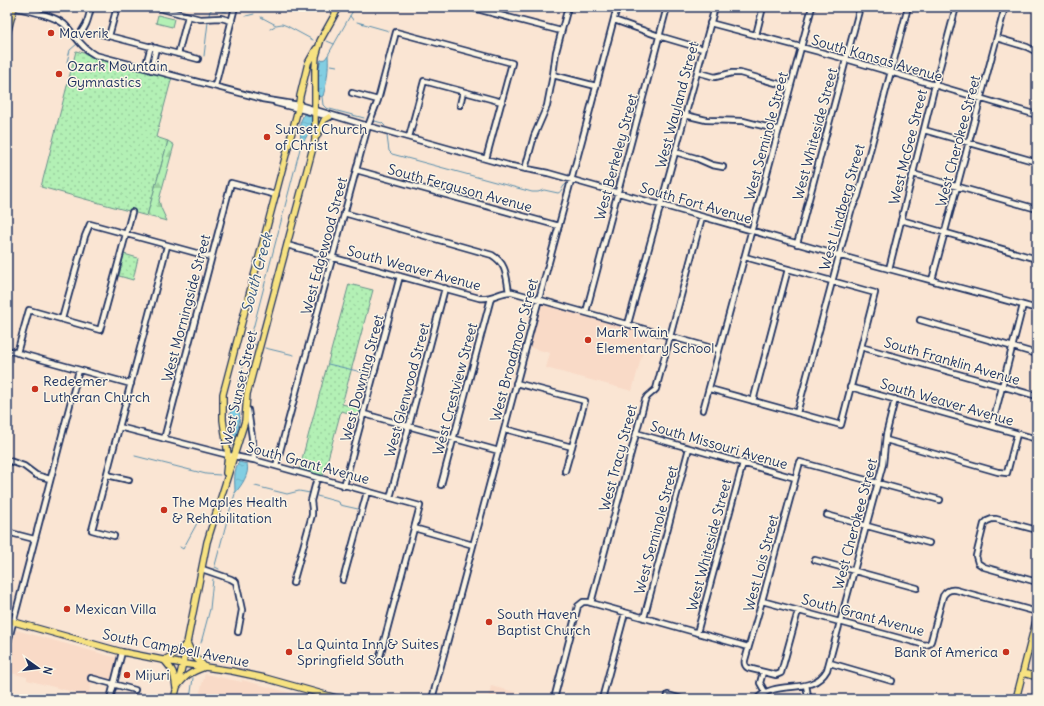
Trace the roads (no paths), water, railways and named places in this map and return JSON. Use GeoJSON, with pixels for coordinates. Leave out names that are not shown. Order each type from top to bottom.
{"type":"FeatureCollection","features":[{"type":"Feature","properties":{"kind":"main road"},"geometry":{"type":"LineString","coordinates":[[7,34],[13,7]]}},
{"type":"Feature","properties":{"kind":"main road","name":"West Sunset Street"},"geometry":{"type":"LineString","coordinates":[[225,483],[228,455],[223,420],[223,394],[299,107],[300,96],[308,63],[339,7]]}},
{"type":"Feature","properties":{"kind":"main road","name":"West Sunset Street"},"geometry":{"type":"LineString","coordinates":[[174,699],[187,644],[207,542],[244,421],[247,394],[315,140],[315,69],[316,56],[321,39]]}},
{"type":"Feature","properties":{"kind":"main road"},"geometry":{"type":"LineString","coordinates":[[315,140],[322,122],[325,118],[329,117]]}},
{"type":"Feature","properties":{"kind":"main road"},"geometry":{"type":"LineString","coordinates":[[1016,699],[1037,617]]}},
{"type":"Feature","properties":{"kind":"main road","name":"South Campbell Avenue"},"geometry":{"type":"LineString","coordinates":[[10,621],[122,652],[265,678],[337,699]]}},
{"type":"Feature","properties":{"kind":"main road"},"geometry":{"type":"LineString","coordinates":[[187,644],[192,654],[205,667],[188,674],[176,688],[174,673],[164,660],[179,652],[187,644]]}},
{"type":"Feature","properties":{"kind":"main road"},"geometry":{"type":"LineString","coordinates":[[1023,673],[1037,677]]}},
{"type":"Feature","properties":{"kind":"street","name":"South Fort Avenue"},"geometry":{"type":"LineString","coordinates":[[13,7],[53,18],[64,25],[86,49],[95,55],[299,107],[486,159],[548,173],[839,256],[1037,309]]}},
{"type":"Feature","properties":{"kind":"street"},"geometry":{"type":"LineString","coordinates":[[76,38],[86,26],[91,7]]}},
{"type":"Feature","properties":{"kind":"street"},"geometry":{"type":"LineString","coordinates":[[109,36],[117,7]]}},
{"type":"Feature","properties":{"kind":"street"},"geometry":{"type":"LineString","coordinates":[[155,7],[188,16],[200,18],[221,18],[232,21]]}},
{"type":"Feature","properties":{"kind":"street"},"geometry":{"type":"LineString","coordinates":[[215,86],[235,7]]}},
{"type":"Feature","properties":{"kind":"street"},"geometry":{"type":"LineString","coordinates":[[469,7],[561,31]]}},
{"type":"Feature","properties":{"kind":"street"},"geometry":{"type":"LineString","coordinates":[[525,169],[534,136],[547,106],[556,52],[568,7]]}},
{"type":"Feature","properties":{"kind":"street","name":"West Broadmoor Street"},"geometry":{"type":"LineString","coordinates":[[432,699],[572,180],[617,7]]}},
{"type":"Feature","properties":{"kind":"street","name":"West Berkeley Street"},"geometry":{"type":"LineString","coordinates":[[586,312],[667,7]]}},
{"type":"Feature","properties":{"kind":"street","name":"West Wayland Street"},"geometry":{"type":"LineString","coordinates":[[628,324],[714,7]]}},
{"type":"Feature","properties":{"kind":"street"},"geometry":{"type":"LineString","coordinates":[[756,36],[763,7]]}},
{"type":"Feature","properties":{"kind":"street","name":"West Seminole Street"},"geometry":{"type":"LineString","coordinates":[[703,410],[710,389],[719,350],[812,7]]}},
{"type":"Feature","properties":{"kind":"street","name":"West Whiteside Street"},"geometry":{"type":"LineString","coordinates":[[797,244],[860,7]]}},
{"type":"Feature","properties":{"kind":"street","name":"West Lindberg Street"},"geometry":{"type":"LineString","coordinates":[[797,413],[851,211],[858,196],[908,7]]}},
{"type":"Feature","properties":{"kind":"street","name":"West McGee Street"},"geometry":{"type":"LineString","coordinates":[[889,269],[956,7]]}},
{"type":"Feature","properties":{"kind":"street","name":"West Cherokee Street"},"geometry":{"type":"LineString","coordinates":[[932,280],[1005,7]]}},
{"type":"Feature","properties":{"kind":"street"},"geometry":{"type":"LineString","coordinates":[[178,54],[188,16]]}},
{"type":"Feature","properties":{"kind":"street"},"geometry":{"type":"LineString","coordinates":[[614,20],[703,49]]}},
{"type":"Feature","properties":{"kind":"street","name":"South Kansas Avenue"},"geometry":{"type":"LineString","coordinates":[[710,23],[890,72],[1037,115]]}},
{"type":"Feature","properties":{"kind":"street","name":"West Edgewood Street"},"geometry":{"type":"LineString","coordinates":[[276,466],[332,256],[368,126],[378,100],[396,32],[512,64],[502,102]]}},
{"type":"Feature","properties":{"kind":"street"},"geometry":{"type":"LineString","coordinates":[[101,34],[198,59]]}},
{"type":"Feature","properties":{"kind":"street"},"geometry":{"type":"LineString","coordinates":[[996,38],[1027,47],[1037,52]]}},
{"type":"Feature","properties":{"kind":"street"},"geometry":{"type":"LineString","coordinates":[[145,68],[151,46]]}},
{"type":"Feature","properties":{"kind":"street"},"geometry":{"type":"LineString","coordinates":[[150,70],[156,48]]}},
{"type":"Feature","properties":{"kind":"street"},"geometry":{"type":"LineString","coordinates":[[697,72],[715,76],[740,73],[790,87]]}},
{"type":"Feature","properties":{"kind":"street"},"geometry":{"type":"LineString","coordinates":[[553,75],[596,86]]}},
{"type":"Feature","properties":{"kind":"street"},"geometry":{"type":"LineString","coordinates":[[409,137],[424,81],[502,102],[486,159]]}},
{"type":"Feature","properties":{"kind":"street"},"geometry":{"type":"LineString","coordinates":[[460,105],[463,92]]}},
{"type":"Feature","properties":{"kind":"street"},"geometry":{"type":"LineString","coordinates":[[352,93],[378,100]]}},
{"type":"Feature","properties":{"kind":"street","name":"South Fort Avenue"},"geometry":{"type":"LineString","coordinates":[[316,112],[329,117],[348,121]]}},
{"type":"Feature","properties":{"kind":"street"},"geometry":{"type":"LineString","coordinates":[[685,116],[706,120],[743,121],[779,130]]}},
{"type":"Feature","properties":{"kind":"street"},"geometry":{"type":"LineString","coordinates":[[924,130],[1037,162]]}},
{"type":"Feature","properties":{"kind":"street"},"geometry":{"type":"LineString","coordinates":[[675,152],[696,158],[712,165],[723,167]]}},
{"type":"Feature","properties":{"kind":"street","name":"South Ferguson Avenue"},"geometry":{"type":"LineString","coordinates":[[356,170],[559,226]]}},
{"type":"Feature","properties":{"kind":"street"},"geometry":{"type":"LineString","coordinates":[[913,174],[1037,209]]}},
{"type":"Feature","properties":{"kind":"street","name":"West Morningside Street"},"geometry":{"type":"LineString","coordinates":[[164,439],[231,183],[276,195]]}},
{"type":"Feature","properties":{"kind":"street"},"geometry":{"type":"LineString","coordinates":[[17,353],[29,310],[100,330],[132,212]]}},
{"type":"Feature","properties":{"kind":"street"},"geometry":{"type":"LineString","coordinates":[[344,213],[492,255],[499,260],[504,267],[508,292],[539,299],[719,350]]}},
{"type":"Feature","properties":{"kind":"street","name":"West Tracy Street"},"geometry":{"type":"LineString","coordinates":[[591,603],[646,398],[656,389],[702,217]]}},
{"type":"Feature","properties":{"kind":"street"},"geometry":{"type":"LineString","coordinates":[[901,220],[1037,259]]}},
{"type":"Feature","properties":{"kind":"street"},"geometry":{"type":"LineString","coordinates":[[62,319],[85,236],[90,224],[211,258]]}},
{"type":"Feature","properties":{"kind":"street","name":"South Weaver Avenue"},"geometry":{"type":"LineString","coordinates":[[287,245],[332,256],[479,298],[491,298],[508,292]]}},
{"type":"Feature","properties":{"kind":"street"},"geometry":{"type":"LineString","coordinates":[[114,536],[92,530],[167,246]]}},
{"type":"Feature","properties":{"kind":"street"},"geometry":{"type":"LineString","coordinates":[[710,389],[841,424],[875,293],[745,257]]}},
{"type":"Feature","properties":{"kind":"street"},"geometry":{"type":"LineString","coordinates":[[753,401],[788,269]]}},
{"type":"Feature","properties":{"kind":"street","name":"West Downing Street"},"geometry":{"type":"LineString","coordinates":[[344,486],[400,276]]}},
{"type":"Feature","properties":{"kind":"street","name":"West Glenwood Street"},"geometry":{"type":"LineString","coordinates":[[390,498],[445,288]]}},
{"type":"Feature","properties":{"kind":"street","name":"West Crestview Street"},"geometry":{"type":"LineString","coordinates":[[441,485],[491,298]]}},
{"type":"Feature","properties":{"kind":"street"},"geometry":{"type":"LineString","coordinates":[[992,426],[1023,305]]}},
{"type":"Feature","properties":{"kind":"street"},"geometry":{"type":"LineString","coordinates":[[920,320],[1037,354]]}},
{"type":"Feature","properties":{"kind":"street","name":"South Franklin Avenue"},"geometry":{"type":"LineString","coordinates":[[861,347],[1037,396]]}},
{"type":"Feature","properties":{"kind":"street"},"geometry":{"type":"LineString","coordinates":[[7,350],[131,384]]}},
{"type":"Feature","properties":{"kind":"street"},"geometry":{"type":"LineString","coordinates":[[7,646],[10,621],[34,539],[79,370]]}},
{"type":"Feature","properties":{"kind":"street"},"geometry":{"type":"LineString","coordinates":[[516,383],[584,401],[565,471]]}},
{"type":"Feature","properties":{"kind":"street","name":"South Weaver Avenue"},"geometry":{"type":"LineString","coordinates":[[850,387],[1037,439]]}},
{"type":"Feature","properties":{"kind":"street"},"geometry":{"type":"LineString","coordinates":[[247,394],[254,460]]}},
{"type":"Feature","properties":{"kind":"street","name":"West Cherokee Street"},"geometry":{"type":"LineString","coordinates":[[765,692],[815,682],[822,677],[827,670],[883,464],[886,440],[895,399]]}},
{"type":"Feature","properties":{"kind":"street"},"geometry":{"type":"LineString","coordinates":[[364,414],[499,451]]}},
{"type":"Feature","properties":{"kind":"street","name":"South Grant Avenue"},"geometry":{"type":"LineString","coordinates":[[119,427],[228,455],[254,460],[420,506],[414,528]]}},
{"type":"Feature","properties":{"kind":"street"},"geometry":{"type":"LineString","coordinates":[[505,429],[572,447]]}},
{"type":"Feature","properties":{"kind":"street","name":"South Missouri Avenue"},"geometry":{"type":"LineString","coordinates":[[636,433],[795,478]]}},
{"type":"Feature","properties":{"kind":"street"},"geometry":{"type":"LineString","coordinates":[[886,440],[998,472],[1007,473],[1017,434]]}},
{"type":"Feature","properties":{"kind":"street","name":"West Seminole Street"},"geometry":{"type":"LineString","coordinates":[[644,618],[690,448]]}},
{"type":"Feature","properties":{"kind":"street"},"geometry":{"type":"LineString","coordinates":[[7,460],[24,466],[36,475],[50,479]]}},
{"type":"Feature","properties":{"kind":"street","name":"West Lois Street"},"geometry":{"type":"LineString","coordinates":[[763,672],[748,668],[744,662],[800,462],[878,483]]}},
{"type":"Feature","properties":{"kind":"street","name":"West Whiteside Street"},"geometry":{"type":"LineString","coordinates":[[697,633],[743,463]]}},
{"type":"Feature","properties":{"kind":"street"},"geometry":{"type":"LineString","coordinates":[[107,475],[129,480]]}},
{"type":"Feature","properties":{"kind":"street"},"geometry":{"type":"LineString","coordinates":[[293,583],[312,515],[312,497],[317,478]]}},
{"type":"Feature","properties":{"kind":"street"},"geometry":{"type":"LineString","coordinates":[[878,483],[940,500]]}},
{"type":"Feature","properties":{"kind":"street"},"geometry":{"type":"LineString","coordinates":[[343,580],[367,492]]}},
{"type":"Feature","properties":{"kind":"street"},"geometry":{"type":"LineString","coordinates":[[827,515],[929,543]]}},
{"type":"Feature","properties":{"kind":"street"},"geometry":{"type":"LineString","coordinates":[[1037,530],[994,518],[987,521],[983,526],[976,554],[979,565],[1037,582]]}},
{"type":"Feature","properties":{"kind":"street"},"geometry":{"type":"LineString","coordinates":[[379,660],[414,528],[473,545]]}},
{"type":"Feature","properties":{"kind":"street"},"geometry":{"type":"LineString","coordinates":[[7,532],[34,539]]}},
{"type":"Feature","properties":{"kind":"street"},"geometry":{"type":"LineString","coordinates":[[814,560],[917,588]]}},
{"type":"Feature","properties":{"kind":"street"},"geometry":{"type":"LineString","coordinates":[[202,569],[233,579],[237,584],[242,610],[238,632]]}},
{"type":"Feature","properties":{"kind":"street","name":"South Grant Avenue"},"geometry":{"type":"LineString","coordinates":[[762,601],[926,645],[932,640],[944,595],[950,590],[956,590],[1037,612]]}},
{"type":"Feature","properties":{"kind":"street"},"geometry":{"type":"LineString","coordinates":[[554,699],[578,606],[584,602],[625,612],[748,647]]}},
{"type":"Feature","properties":{"kind":"street"},"geometry":{"type":"LineString","coordinates":[[758,699],[765,692],[760,683],[763,672],[776,675],[782,672],[798,611]]}},
{"type":"Feature","properties":{"kind":"street"},"geometry":{"type":"LineString","coordinates":[[602,699],[625,612]]}},
{"type":"Feature","properties":{"kind":"street"},"geometry":{"type":"LineString","coordinates":[[110,699],[122,652]]}},
{"type":"Feature","properties":{"kind":"street"},"geometry":{"type":"LineString","coordinates":[[830,663],[892,681]]}},
{"type":"Feature","properties":{"kind":"street"},"geometry":{"type":"LineString","coordinates":[[91,678],[135,690]]}},
{"type":"Feature","properties":{"kind":"street"},"geometry":{"type":"LineString","coordinates":[[806,685],[810,699]]}},
{"type":"Feature","properties":{"kind":"street"},"geometry":{"type":"LineString","coordinates":[[668,697],[682,699]]}},
{"type":"Feature","properties":{"kind":"water"},"geometry":{"type":"Polygon","coordinates":[[[328,55],[326,86],[323,96],[319,97],[318,74],[320,62],[328,55]]]}},
{"type":"Feature","properties":{"kind":"water"},"geometry":{"type":"Polygon","coordinates":[[[304,114],[312,117],[312,121],[309,132],[301,146],[300,123],[304,114]]]}},
{"type":"Feature","properties":{"kind":"water"},"geometry":{"type":"Polygon","coordinates":[[[235,400],[240,415],[235,440],[230,414],[235,400]]]}},
{"type":"Feature","properties":{"kind":"water"},"geometry":{"type":"Polygon","coordinates":[[[239,462],[247,464],[248,468],[246,476],[235,493],[235,473],[239,462]]]}},
{"type":"Feature","properties":{"kind":"waterway","name":"South Creek"},"geometry":{"type":"LineString","coordinates":[[328,55],[355,7]]}},
{"type":"Feature","properties":{"kind":"waterway"},"geometry":{"type":"LineString","coordinates":[[209,15],[210,11],[213,9],[227,12]]}},
{"type":"Feature","properties":{"kind":"waterway"},"geometry":{"type":"LineString","coordinates":[[246,16],[254,14]]}},
{"type":"Feature","properties":{"kind":"waterway","name":"South Creek"},"geometry":{"type":"LineString","coordinates":[[350,16],[353,20]]}},
{"type":"Feature","properties":{"kind":"waterway"},"geometry":{"type":"LineString","coordinates":[[261,17],[276,25],[282,24],[287,26],[313,40]]}},
{"type":"Feature","properties":{"kind":"waterway"},"geometry":{"type":"LineString","coordinates":[[204,56],[208,22]]}},
{"type":"Feature","properties":{"kind":"waterway"},"geometry":{"type":"LineString","coordinates":[[357,22],[389,31]]}},
{"type":"Feature","properties":{"kind":"waterway"},"geometry":{"type":"LineString","coordinates":[[270,29],[275,26]]}},
{"type":"Feature","properties":{"kind":"waterway"},"geometry":{"type":"LineString","coordinates":[[327,41],[334,44]]}},
{"type":"Feature","properties":{"kind":"waterway"},"geometry":{"type":"LineString","coordinates":[[67,62],[70,50],[77,44]]}},
{"type":"Feature","properties":{"kind":"waterway"},"geometry":{"type":"LineString","coordinates":[[331,65],[337,66]]}},
{"type":"Feature","properties":{"kind":"waterway"},"geometry":{"type":"LineString","coordinates":[[322,97],[323,105],[326,108],[364,118]]}},
{"type":"Feature","properties":{"kind":"waterway"},"geometry":{"type":"LineString","coordinates":[[375,121],[382,123],[385,126]]}},
{"type":"Feature","properties":{"kind":"waterway"},"geometry":{"type":"LineString","coordinates":[[387,136],[389,151],[392,154],[532,192],[544,190],[558,193],[566,184]]}},
{"type":"Feature","properties":{"kind":"waterway","name":"South Creek"},"geometry":{"type":"LineString","coordinates":[[235,400],[301,145]]}},
{"type":"Feature","properties":{"kind":"waterway","name":"South Creek"},"geometry":{"type":"LineString","coordinates":[[249,343],[256,345]]}},
{"type":"Feature","properties":{"kind":"waterway"},"geometry":{"type":"LineString","coordinates":[[265,348],[294,355]]}},
{"type":"Feature","properties":{"kind":"waterway"},"geometry":{"type":"LineString","coordinates":[[328,364],[370,374]]}},
{"type":"Feature","properties":{"kind":"waterway"},"geometry":{"type":"LineString","coordinates":[[135,456],[206,474],[220,475]]}},
{"type":"Feature","properties":{"kind":"waterway"},"geometry":{"type":"LineString","coordinates":[[255,486],[287,494],[299,491],[310,493]]}},
{"type":"Feature","properties":{"kind":"waterway","name":"South Creek"},"geometry":{"type":"LineString","coordinates":[[214,569],[235,494]]}},
{"type":"Feature","properties":{"kind":"waterway"},"geometry":{"type":"LineString","coordinates":[[317,496],[339,502],[340,505],[358,509]]}},
{"type":"Feature","properties":{"kind":"waterway"},"geometry":{"type":"LineString","coordinates":[[180,547],[183,549],[202,514]]}},
{"type":"Feature","properties":{"kind":"waterway","name":"South Creek"},"geometry":{"type":"LineString","coordinates":[[215,567],[219,569]]}},
{"type":"Feature","properties":{"kind":"waterway","name":"South Creek"},"geometry":{"type":"LineString","coordinates":[[201,643],[210,609],[213,579]]}},
{"type":"Feature","properties":{"kind":"waterway","name":"South Creek"},"geometry":{"type":"LineString","coordinates":[[190,699],[193,678]]}},
{"type":"Feature","properties":{"kind":"place","name":"Maverik"},"geometry":{"type":"Point","coordinates":[51,33]}},
{"type":"Feature","properties":{"kind":"place","name":"Ozark Mountain Gymnastics"},"geometry":{"type":"Point","coordinates":[59,74]}},
{"type":"Feature","properties":{"kind":"place","name":"Sunset Church of Christ"},"geometry":{"type":"Point","coordinates":[267,137]}},
{"type":"Feature","properties":{"kind":"place","name":"Mark Twain Elementary School"},"geometry":{"type":"Point","coordinates":[588,340]}},
{"type":"Feature","properties":{"kind":"place","name":"Redeemer Lutheran Church"},"geometry":{"type":"Point","coordinates":[35,389]}},
{"type":"Feature","properties":{"kind":"place","name":"The Maples Health & Rehabilitation"},"geometry":{"type":"Point","coordinates":[164,510]}},
{"type":"Feature","properties":{"kind":"place","name":"Mexican Villa"},"geometry":{"type":"Point","coordinates":[67,609]}},
{"type":"Feature","properties":{"kind":"place","name":"South Haven Baptist Church"},"geometry":{"type":"Point","coordinates":[489,622]}},
{"type":"Feature","properties":{"kind":"place","name":"La Quinta Inn & Suites Springfield South"},"geometry":{"type":"Point","coordinates":[289,652]}},
{"type":"Feature","properties":{"kind":"place","name":"Bank of America"},"geometry":{"type":"Point","coordinates":[1006,652]}},
{"type":"Feature","properties":{"kind":"place","name":"Mijuri"},"geometry":{"type":"Point","coordinates":[127,675]}}]}
